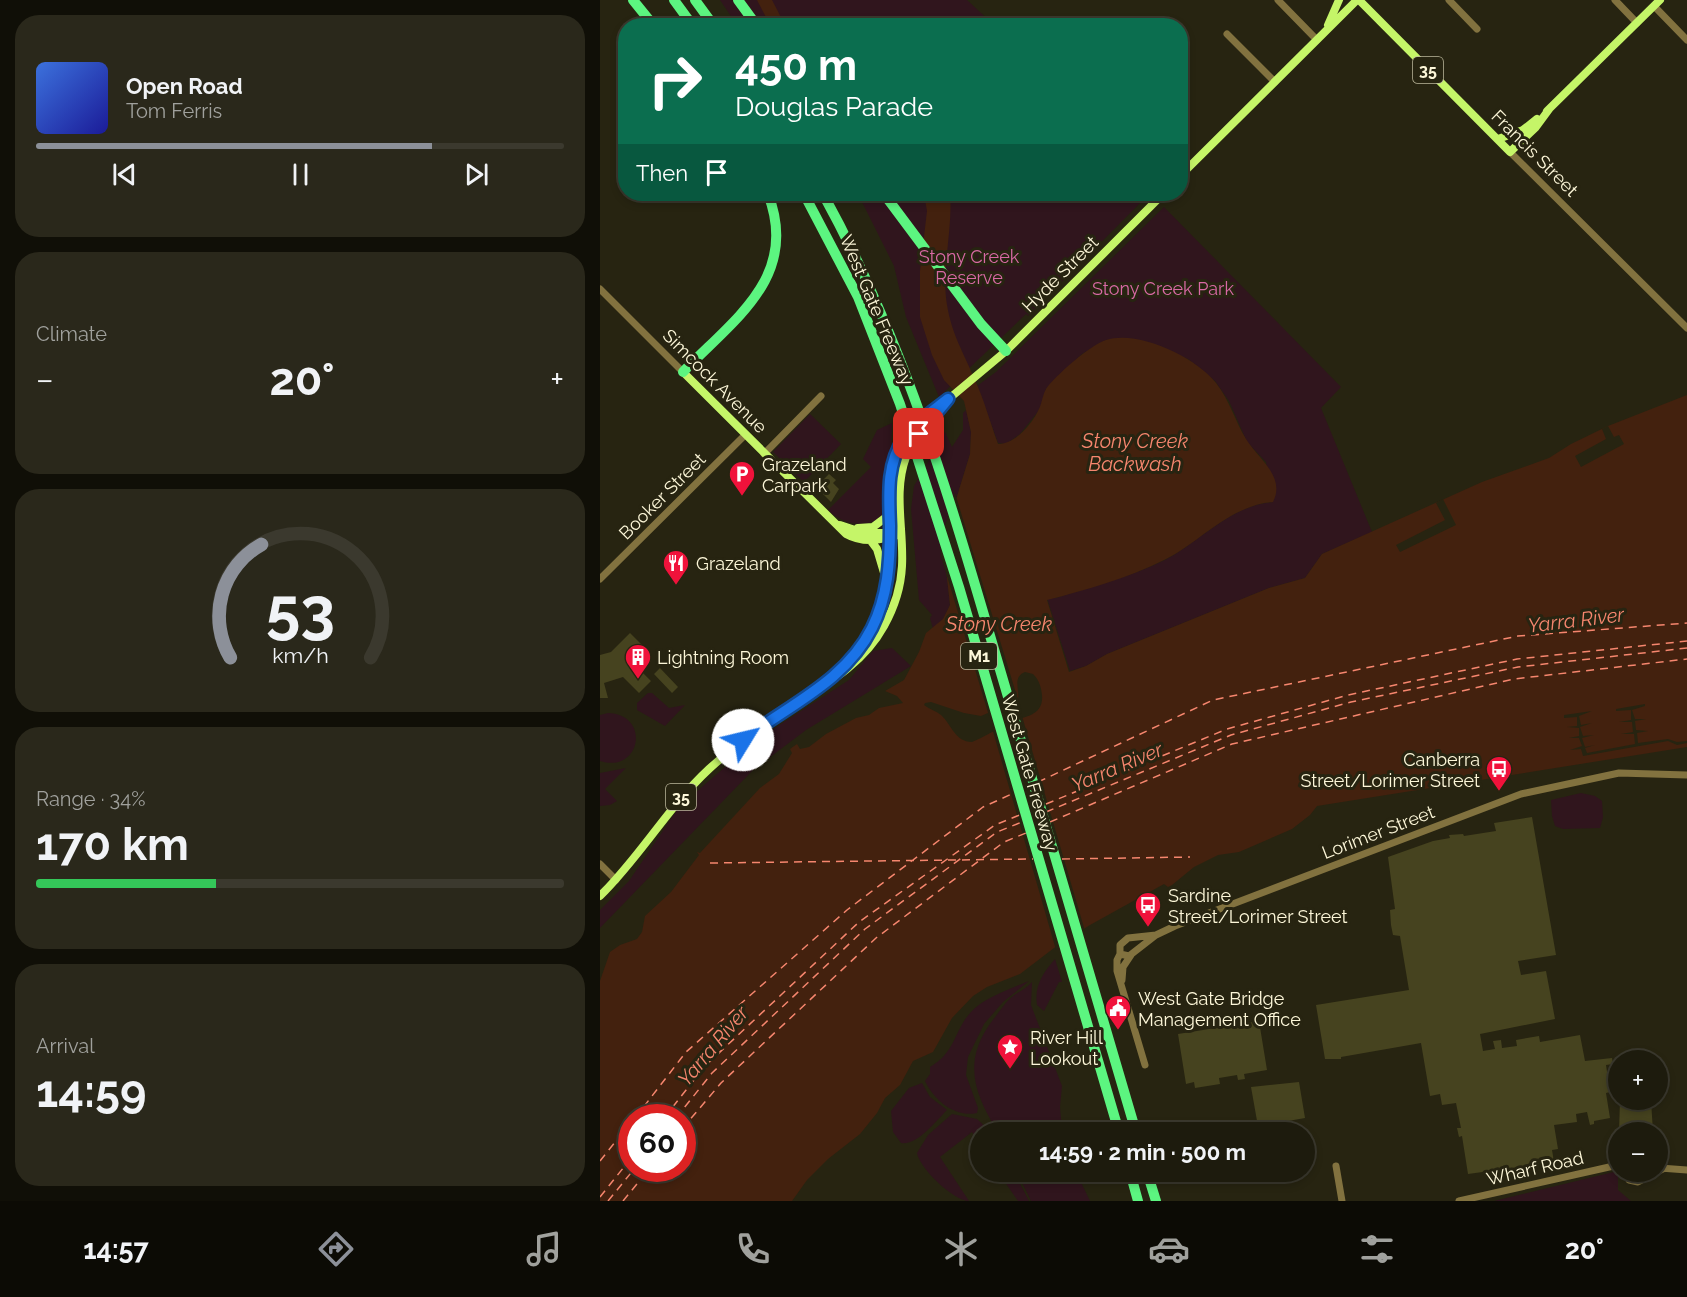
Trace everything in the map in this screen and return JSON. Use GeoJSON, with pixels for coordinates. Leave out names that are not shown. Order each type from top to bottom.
{"type":"FeatureCollection","features":[{"type":"Feature","properties":{"kind":"highway"},"geometry":{"type":"LineString","coordinates":[[633,0],[648,18]]}},
{"type":"Feature","properties":{"kind":"highway"},"geometry":{"type":"LineString","coordinates":[[674,0],[687,18]]}},
{"type":"Feature","properties":{"kind":"highway"},"geometry":{"type":"LineString","coordinates":[[695,0],[708,18]]}},
{"type":"Feature","properties":{"kind":"highway"},"geometry":{"type":"LineString","coordinates":[[738,0],[751,18]]}},
{"type":"Feature","properties":{"kind":"highway"},"geometry":{"type":"LineString","coordinates":[[683,372],[741,315],[766,283],[774,260],[777,238],[775,215],[770,201]]}},
{"type":"Feature","properties":{"kind":"highway","name":"West Gate Freeway"},"geometry":{"type":"LineString","coordinates":[[808,201],[858,297],[903,415],[958,586],[1116,1122]]}},
{"type":"Feature","properties":{"kind":"highway","name":"West Gate Freeway"},"geometry":{"type":"LineString","coordinates":[[827,201],[873,290],[926,432],[974,582],[1133,1122]]}},
{"type":"Feature","properties":{"kind":"highway"},"geometry":{"type":"LineString","coordinates":[[890,201],[1006,351]]}},
{"type":"Feature","properties":{"kind":"highway"},"geometry":{"type":"LineString","coordinates":[[1133,1182],[1138,1201]]}},
{"type":"Feature","properties":{"kind":"highway"},"geometry":{"type":"LineString","coordinates":[[1150,1182],[1156,1201]]}},
{"type":"Feature","properties":{"kind":"main road"},"geometry":{"type":"LineString","coordinates":[[1321,36],[1339,0]]}},
{"type":"Feature","properties":{"kind":"main road","name":"35"},"geometry":{"type":"LineString","coordinates":[[1188,168],[1358,0]]}},
{"type":"Feature","properties":{"kind":"main road","name":"Francis Street"},"geometry":{"type":"LineString","coordinates":[[1358,0],[1510,152]]}},
{"type":"Feature","properties":{"kind":"main road"},"geometry":{"type":"LineString","coordinates":[[1498,139],[1523,129],[1550,108],[1657,3]]}},
{"type":"Feature","properties":{"kind":"main road"},"geometry":{"type":"LineString","coordinates":[[1510,152],[1536,127],[1550,108]]}},
{"type":"Feature","properties":{"kind":"main road","name":"Hyde Street"},"geometry":{"type":"LineString","coordinates":[[952,397],[1006,351],[1156,201]]}},
{"type":"Feature","properties":{"kind":"main road","name":"Simcock Avenue"},"geometry":{"type":"LineString","coordinates":[[683,372],[851,537],[872,541],[889,535]]}},
{"type":"Feature","properties":{"kind":"main road","name":"35"},"geometry":{"type":"LineString","coordinates":[[828,682],[865,640],[876,621],[884,595],[888,575],[890,474],[898,449],[915,426],[952,397]]}},
{"type":"Feature","properties":{"kind":"main road","name":"35"},"geometry":{"type":"LineString","coordinates":[[600,896],[616,880],[678,801],[710,768],[755,731],[846,671],[872,644],[888,618],[901,577],[900,487],[905,460],[919,434],[952,397]]}},
{"type":"Feature","properties":{"kind":"main road"},"geometry":{"type":"LineString","coordinates":[[835,523],[868,528],[882,522],[889,515]]}},
{"type":"Feature","properties":{"kind":"main road","name":"Simcock Avenue"},"geometry":{"type":"LineString","coordinates":[[835,523],[864,534],[889,535]]}},
{"type":"Feature","properties":{"kind":"main road"},"geometry":{"type":"LineString","coordinates":[[889,535],[901,534]]}},
{"type":"Feature","properties":{"kind":"main road"},"geometry":{"type":"LineString","coordinates":[[872,541],[883,567],[884,595]]}},
{"type":"Feature","properties":{"kind":"street"},"geometry":{"type":"LineString","coordinates":[[1278,0],[1321,36]]}},
{"type":"Feature","properties":{"kind":"street"},"geometry":{"type":"LineString","coordinates":[[1449,0],[1477,28]]}},
{"type":"Feature","properties":{"kind":"street"},"geometry":{"type":"LineString","coordinates":[[1615,0],[1637,23]]}},
{"type":"Feature","properties":{"kind":"street"},"geometry":{"type":"LineString","coordinates":[[1657,3],[1687,39]]}},
{"type":"Feature","properties":{"kind":"street"},"geometry":{"type":"LineString","coordinates":[[1227,34],[1275,82]]}},
{"type":"Feature","properties":{"kind":"street","name":"Francis Street"},"geometry":{"type":"LineString","coordinates":[[1510,152],[1687,328]]}},
{"type":"Feature","properties":{"kind":"street","name":"Simcock Avenue"},"geometry":{"type":"LineString","coordinates":[[600,289],[683,372]]}},
{"type":"Feature","properties":{"kind":"street"},"geometry":{"type":"LineString","coordinates":[[764,454],[821,396]]}},
{"type":"Feature","properties":{"kind":"street","name":"Booker Street"},"geometry":{"type":"LineString","coordinates":[[600,579],[745,435]]}},
{"type":"Feature","properties":{"kind":"street","name":"Lorimer Street"},"geometry":{"type":"LineString","coordinates":[[1120,954],[1120,945],[1124,940],[1156,935],[1220,908],[1521,794],[1619,773],[1687,775]]}},
{"type":"Feature","properties":{"kind":"street"},"geometry":{"type":"LineString","coordinates":[[600,864],[616,880]]}},
{"type":"Feature","properties":{"kind":"street","name":"Lorimer Street"},"geometry":{"type":"LineString","coordinates":[[1131,955],[1156,935]]}},
{"type":"Feature","properties":{"kind":"street"},"geometry":{"type":"LineString","coordinates":[[1131,955],[1120,954],[1117,968],[1145,1065]]}},
{"type":"Feature","properties":{"kind":"street"},"geometry":{"type":"LineString","coordinates":[[1122,984],[1123,970],[1131,955]]}},
{"type":"Feature","properties":{"kind":"street"},"geometry":{"type":"LineString","coordinates":[[1336,1166],[1342,1201]]}},
{"type":"Feature","properties":{"kind":"street","name":"Wharf Road"},"geometry":{"type":"LineString","coordinates":[[1459,1201],[1608,1167]]}},
{"type":"Feature","properties":{"kind":"street"},"geometry":{"type":"LineString","coordinates":[[1668,1169],[1687,1170]]}},
{"type":"Feature","properties":{"kind":"green space"},"geometry":{"type":"Polygon","coordinates":[[[720,0],[967,0],[986,18],[732,18],[720,0]]]}},
{"type":"Feature","properties":{"kind":"green space","name":"Stony Creek Reserve"},"geometry":{"type":"Polygon","coordinates":[[[862,201],[1142,201],[1028,316],[1026,314],[939,397],[906,317],[894,266],[862,201]]]}},
{"type":"Feature","properties":{"kind":"green space","name":"Stony Creek Park"},"geometry":{"type":"Polygon","coordinates":[[[1164,207],[1341,387],[1321,408],[1372,532],[1322,554],[1305,578],[1269,588],[1070,671],[1047,598],[1056,598],[1152,566],[1178,552],[1229,517],[1257,505],[1273,502],[1266,462],[1247,442],[1229,401],[1215,381],[1188,359],[1131,339],[1106,340],[1082,354],[1046,389],[1040,409],[1020,434],[1006,444],[998,443],[977,386],[996,372],[1164,207]]]}},
{"type":"Feature","properties":{"kind":"green space"},"geometry":{"type":"Polygon","coordinates":[[[966,410],[971,432],[970,454],[943,542],[950,605],[943,619],[933,629],[930,618],[932,615],[919,600],[911,509],[914,486],[945,432],[952,447],[963,430],[963,413],[966,410]]]}},
{"type":"Feature","properties":{"kind":"green space"},"geometry":{"type":"Polygon","coordinates":[[[810,414],[841,444],[804,482],[773,452],[810,414]]]}},
{"type":"Feature","properties":{"kind":"green space"},"geometry":{"type":"Polygon","coordinates":[[[892,423],[891,454],[885,477],[882,518],[861,524],[847,522],[834,515],[828,510],[871,467],[863,459],[877,430],[892,423]]]}},
{"type":"Feature","properties":{"kind":"green space"},"geometry":{"type":"Polygon","coordinates":[[[892,648],[911,666],[806,730],[753,770],[600,928],[600,910],[629,881],[679,807],[756,740],[849,680],[873,651],[892,648]]]}},
{"type":"Feature","properties":{"kind":"green space"},"geometry":{"type":"Polygon","coordinates":[[[648,693],[652,693],[669,708],[685,705],[665,726],[637,710],[637,703],[648,693]]]}},
{"type":"Feature","properties":{"kind":"green space"},"geometry":{"type":"Polygon","coordinates":[[[608,713],[622,716],[631,723],[635,732],[636,743],[632,752],[624,759],[614,763],[600,761],[600,715],[608,713]]]}},
{"type":"Feature","properties":{"kind":"green space"},"geometry":{"type":"Polygon","coordinates":[[[626,768],[605,789],[617,801],[610,805],[600,806],[600,773],[626,768]]]}},
{"type":"Feature","properties":{"kind":"green space"},"geometry":{"type":"Polygon","coordinates":[[[1581,793],[1595,796],[1602,801],[1603,817],[1600,828],[1563,829],[1555,826],[1551,800],[1581,793]]]}},
{"type":"Feature","properties":{"kind":"green space"},"geometry":{"type":"Polygon","coordinates":[[[1055,959],[1062,982],[1059,982],[1044,1011],[1037,1005],[1038,986],[1055,959]]]}},
{"type":"Feature","properties":{"kind":"green space"},"geometry":{"type":"Polygon","coordinates":[[[1029,981],[1003,1002],[984,1024],[968,1057],[966,1075],[978,1108],[977,1113],[961,1113],[946,1106],[934,1095],[925,1081],[930,1074],[930,1067],[946,1054],[963,1023],[975,1008],[994,996],[1029,981]]]}},
{"type":"Feature","properties":{"kind":"green space"},"geometry":{"type":"Polygon","coordinates":[[[1032,982],[1031,1005],[1062,1086],[1061,1122],[992,1122],[978,1091],[974,1064],[983,1036],[1005,1004],[1032,982]]]}},
{"type":"Feature","properties":{"kind":"green space"},"geometry":{"type":"Polygon","coordinates":[[[922,1083],[930,1097],[947,1110],[920,1137],[907,1143],[901,1143],[893,1132],[891,1111],[909,1088],[922,1083]]]}},
{"type":"Feature","properties":{"kind":"green space"},"geometry":{"type":"Polygon","coordinates":[[[952,1114],[977,1119],[980,1122],[970,1122],[970,1134],[940,1157],[969,1201],[955,1196],[938,1183],[919,1160],[917,1153],[928,1135],[952,1114]]]}},
{"type":"Feature","properties":{"kind":"green space"},"geometry":{"type":"Polygon","coordinates":[[[1608,1173],[1608,1182],[1618,1182],[1618,1190],[1631,1201],[1494,1201],[1608,1173]]]}},
{"type":"Feature","properties":{"kind":"green space"},"geometry":{"type":"Polygon","coordinates":[[[1005,1182],[1019,1182],[1029,1201],[1018,1201],[1005,1182]]]}},
{"type":"Feature","properties":{"kind":"green space"},"geometry":{"type":"Polygon","coordinates":[[[1022,1182],[1081,1182],[1090,1201],[1031,1201],[1022,1182]]]}},
{"type":"Feature","properties":{"kind":"water"},"geometry":{"type":"Polygon","coordinates":[[[757,0],[772,0],[781,18],[766,18],[757,0]]]}},
{"type":"Feature","properties":{"kind":"water"},"geometry":{"type":"Polygon","coordinates":[[[925,201],[950,201],[945,278],[949,316],[981,394],[998,444],[1010,441],[1027,428],[1038,411],[1046,389],[1082,354],[1106,340],[1134,339],[1150,342],[1181,355],[1207,373],[1221,390],[1246,439],[1273,476],[1276,493],[1273,502],[1242,510],[1228,517],[1164,560],[1107,583],[1047,600],[1069,672],[1086,666],[1107,654],[1269,588],[1305,578],[1322,554],[1482,482],[1549,458],[1571,444],[1608,426],[1687,395],[1687,747],[1317,806],[1310,815],[1292,829],[1239,852],[1218,855],[1194,867],[1172,885],[1168,887],[1164,884],[1090,925],[1054,948],[1020,974],[987,987],[973,996],[952,1018],[933,1052],[913,1061],[900,1085],[885,1098],[877,1113],[860,1134],[828,1159],[807,1180],[792,1201],[600,1201],[600,981],[610,952],[620,945],[637,939],[642,932],[645,916],[671,892],[699,855],[697,852],[700,853],[760,788],[779,774],[792,753],[790,749],[797,744],[800,749],[809,747],[826,734],[856,718],[869,715],[879,708],[903,703],[897,696],[885,691],[904,680],[926,633],[943,619],[950,605],[943,542],[970,454],[971,432],[964,401],[944,380],[932,355],[920,317],[920,271],[927,211],[925,201]],[[1025,672],[1021,674],[1018,680],[1018,700],[981,716],[931,702],[924,705],[941,715],[958,736],[972,742],[1035,712],[1042,703],[1037,679],[1033,674],[1025,672]]]}},
{"type":"Feature","properties":{"kind":"pier"},"geometry":{"type":"Polygon","coordinates":[[[1608,426],[1614,437],[1619,435],[1624,444],[1581,467],[1575,456],[1606,439],[1602,429],[1608,426]]]}},
{"type":"Feature","properties":{"kind":"pier"},"geometry":{"type":"Polygon","coordinates":[[[955,493],[1019,703],[989,716],[941,556],[940,542],[955,493]]]}},
{"type":"Feature","properties":{"kind":"pier"},"geometry":{"type":"Polygon","coordinates":[[[1443,499],[1456,525],[1400,552],[1396,545],[1445,520],[1436,503],[1443,499]]]}},
{"type":"Feature","properties":{"kind":"pier"},"geometry":{"type":"Polygon","coordinates":[[[1645,704],[1645,706],[1632,710],[1635,719],[1646,719],[1635,721],[1636,730],[1648,731],[1637,733],[1638,743],[1668,739],[1677,742],[1687,741],[1687,743],[1677,745],[1668,741],[1583,756],[1581,749],[1570,750],[1582,746],[1579,738],[1569,738],[1579,736],[1579,728],[1567,727],[1577,726],[1577,717],[1564,718],[1564,715],[1592,711],[1579,716],[1581,725],[1592,723],[1580,727],[1583,736],[1594,735],[1582,738],[1585,747],[1595,745],[1585,748],[1587,753],[1635,744],[1634,734],[1621,734],[1633,732],[1632,722],[1619,722],[1631,720],[1631,710],[1616,711],[1616,709],[1645,704]]]}},
{"type":"Feature","properties":{"kind":"pier"},"geometry":{"type":"Polygon","coordinates":[[[1022,716],[1085,931],[1056,950],[992,728],[1022,716]]]}},
{"type":"Feature","properties":{"kind":"building"},"geometry":{"type":"Polygon","coordinates":[[[829,474],[836,480],[833,483],[839,489],[831,502],[816,487],[829,474]]]}},
{"type":"Feature","properties":{"kind":"building"},"geometry":{"type":"Polygon","coordinates":[[[630,633],[649,652],[636,666],[651,681],[639,693],[623,677],[604,683],[608,698],[600,698],[600,655],[611,652],[630,633]]]}},
{"type":"Feature","properties":{"kind":"building"},"geometry":{"type":"Polygon","coordinates":[[[660,668],[678,687],[672,693],[654,674],[660,668]]]}},
{"type":"Feature","properties":{"kind":"building"},"geometry":{"type":"Polygon","coordinates":[[[1532,817],[1556,955],[1518,961],[1521,975],[1546,971],[1555,1019],[1480,1034],[1483,1051],[1495,1049],[1493,1041],[1501,1040],[1502,1048],[1517,1046],[1516,1040],[1539,1036],[1540,1042],[1580,1035],[1585,1061],[1608,1058],[1608,1065],[1606,1065],[1608,1092],[1606,1093],[1610,1118],[1594,1121],[1594,1124],[1590,1125],[1587,1112],[1576,1114],[1577,1122],[1554,1125],[1558,1149],[1552,1150],[1554,1162],[1468,1174],[1462,1136],[1459,1137],[1457,1128],[1461,1128],[1456,1103],[1442,1105],[1440,1094],[1430,1096],[1421,1043],[1341,1057],[1341,1059],[1325,1059],[1316,1005],[1409,990],[1400,936],[1393,935],[1391,925],[1390,910],[1395,909],[1388,857],[1433,841],[1450,838],[1449,835],[1463,834],[1464,836],[1496,831],[1494,823],[1532,817]]]}},
{"type":"Feature","properties":{"kind":"building"},"geometry":{"type":"Polygon","coordinates":[[[1259,1021],[1267,1070],[1244,1074],[1245,1079],[1238,1080],[1237,1075],[1219,1078],[1220,1084],[1195,1088],[1194,1082],[1186,1084],[1178,1034],[1259,1021]]]}},
{"type":"Feature","properties":{"kind":"building"},"geometry":{"type":"Polygon","coordinates":[[[1299,1082],[1305,1118],[1283,1122],[1257,1122],[1251,1087],[1299,1082]]]}},
{"type":"Feature","properties":{"kind":"building"},"geometry":{"type":"Polygon","coordinates":[[[1620,1110],[1652,1110],[1652,1122],[1619,1122],[1620,1110]]]}},
{"type":"Feature","properties":{"kind":"ferry route"},"geometry":{"type":"LineString","coordinates":[[1038,782],[1213,700],[1518,636],[1687,623]]}},
{"type":"Feature","properties":{"kind":"ferry route"},"geometry":{"type":"LineString","coordinates":[[1046,804],[1227,729],[1348,695],[1517,659],[1687,641]]}},
{"type":"Feature","properties":{"kind":"ferry route"},"geometry":{"type":"LineString","coordinates":[[1046,812],[1231,735],[1351,702],[1518,667],[1687,648]]}},
{"type":"Feature","properties":{"kind":"ferry route"},"geometry":{"type":"LineString","coordinates":[[1050,822],[1232,744],[1514,679],[1687,659]]}},
{"type":"Feature","properties":{"kind":"ferry route"},"geometry":{"type":"LineString","coordinates":[[646,1104],[686,1052],[847,910],[983,807],[1014,793]]}},
{"type":"Feature","properties":{"kind":"ferry route"},"geometry":{"type":"LineString","coordinates":[[675,1104],[705,1066],[859,922],[995,825],[1022,814]]}},
{"type":"Feature","properties":{"kind":"ferry route"},"geometry":{"type":"LineString","coordinates":[[687,1104],[712,1073],[865,929],[997,832],[1022,822]]}},
{"type":"Feature","properties":{"kind":"ferry route"},"geometry":{"type":"LineString","coordinates":[[696,1112],[721,1083],[876,938],[1004,842],[1026,833]]}},
{"type":"Feature","properties":{"kind":"ferry route"},"geometry":{"type":"LineString","coordinates":[[1062,859],[1190,857]]}},
{"type":"Feature","properties":{"kind":"ferry route"},"geometry":{"type":"LineString","coordinates":[[710,863],[1033,859]]}},
{"type":"Feature","properties":{"kind":"ferry route"},"geometry":{"type":"LineString","coordinates":[[600,1161],[618,1138]]}},
{"type":"Feature","properties":{"kind":"ferry route"},"geometry":{"type":"LineString","coordinates":[[600,1197],[618,1174]]}},
{"type":"Feature","properties":{"kind":"ferry route"},"geometry":{"type":"LineString","coordinates":[[608,1201],[624,1182]]}},
{"type":"Feature","properties":{"kind":"ferry route"},"geometry":{"type":"LineString","coordinates":[[623,1201],[639,1182]]}},
{"type":"Feature","properties":{"kind":"place","name":"Grazeland Carpark"},"geometry":{"type":"Point","coordinates":[742,497]}},
{"type":"Feature","properties":{"kind":"place","name":"Grazeland"},"geometry":{"type":"Point","coordinates":[676,586]}},
{"type":"Feature","properties":{"kind":"place","name":"Lightning Room"},"geometry":{"type":"Point","coordinates":[638,680]}},
{"type":"Feature","properties":{"kind":"place","name":"Canberra Street/Lorimer Street"},"geometry":{"type":"Point","coordinates":[1499,792]}},
{"type":"Feature","properties":{"kind":"place","name":"Sardine Street/Lorimer Street"},"geometry":{"type":"Point","coordinates":[1148,928]}},
{"type":"Feature","properties":{"kind":"place","name":"West Gate Bridge Management Office"},"geometry":{"type":"Point","coordinates":[1118,1031]}},
{"type":"Feature","properties":{"kind":"place","name":"River Hill Lookout"},"geometry":{"type":"Point","coordinates":[1010,1070]}},
{"type":"Feature","properties":{"kind":"route"},"geometry":{"type":"LineString","coordinates":[[743,740],[828,682],[855,654],[876,621],[888,579],[890,531],[888,493],[894,458],[910,431],[925,416],[948,399],[919,434]]}},
{"type":"Feature","properties":{"kind":"water label","name":"Stony Creek Backwash"},"geometry":{"type":"Point","coordinates":[1135,452]}},
{"type":"Feature","properties":{"kind":"water label","name":"Yarra River"},"geometry":{"type":"Point","coordinates":[1576,620]}},
{"type":"Feature","properties":{"kind":"water label","name":"Stony Creek"},"geometry":{"type":"Point","coordinates":[999,624]}},
{"type":"Feature","properties":{"kind":"water label","name":"Yarra River"},"geometry":{"type":"Point","coordinates":[1117,767]}},
{"type":"Feature","properties":{"kind":"water label","name":"Yarra River"},"geometry":{"type":"Point","coordinates":[713,1046]}}]}
